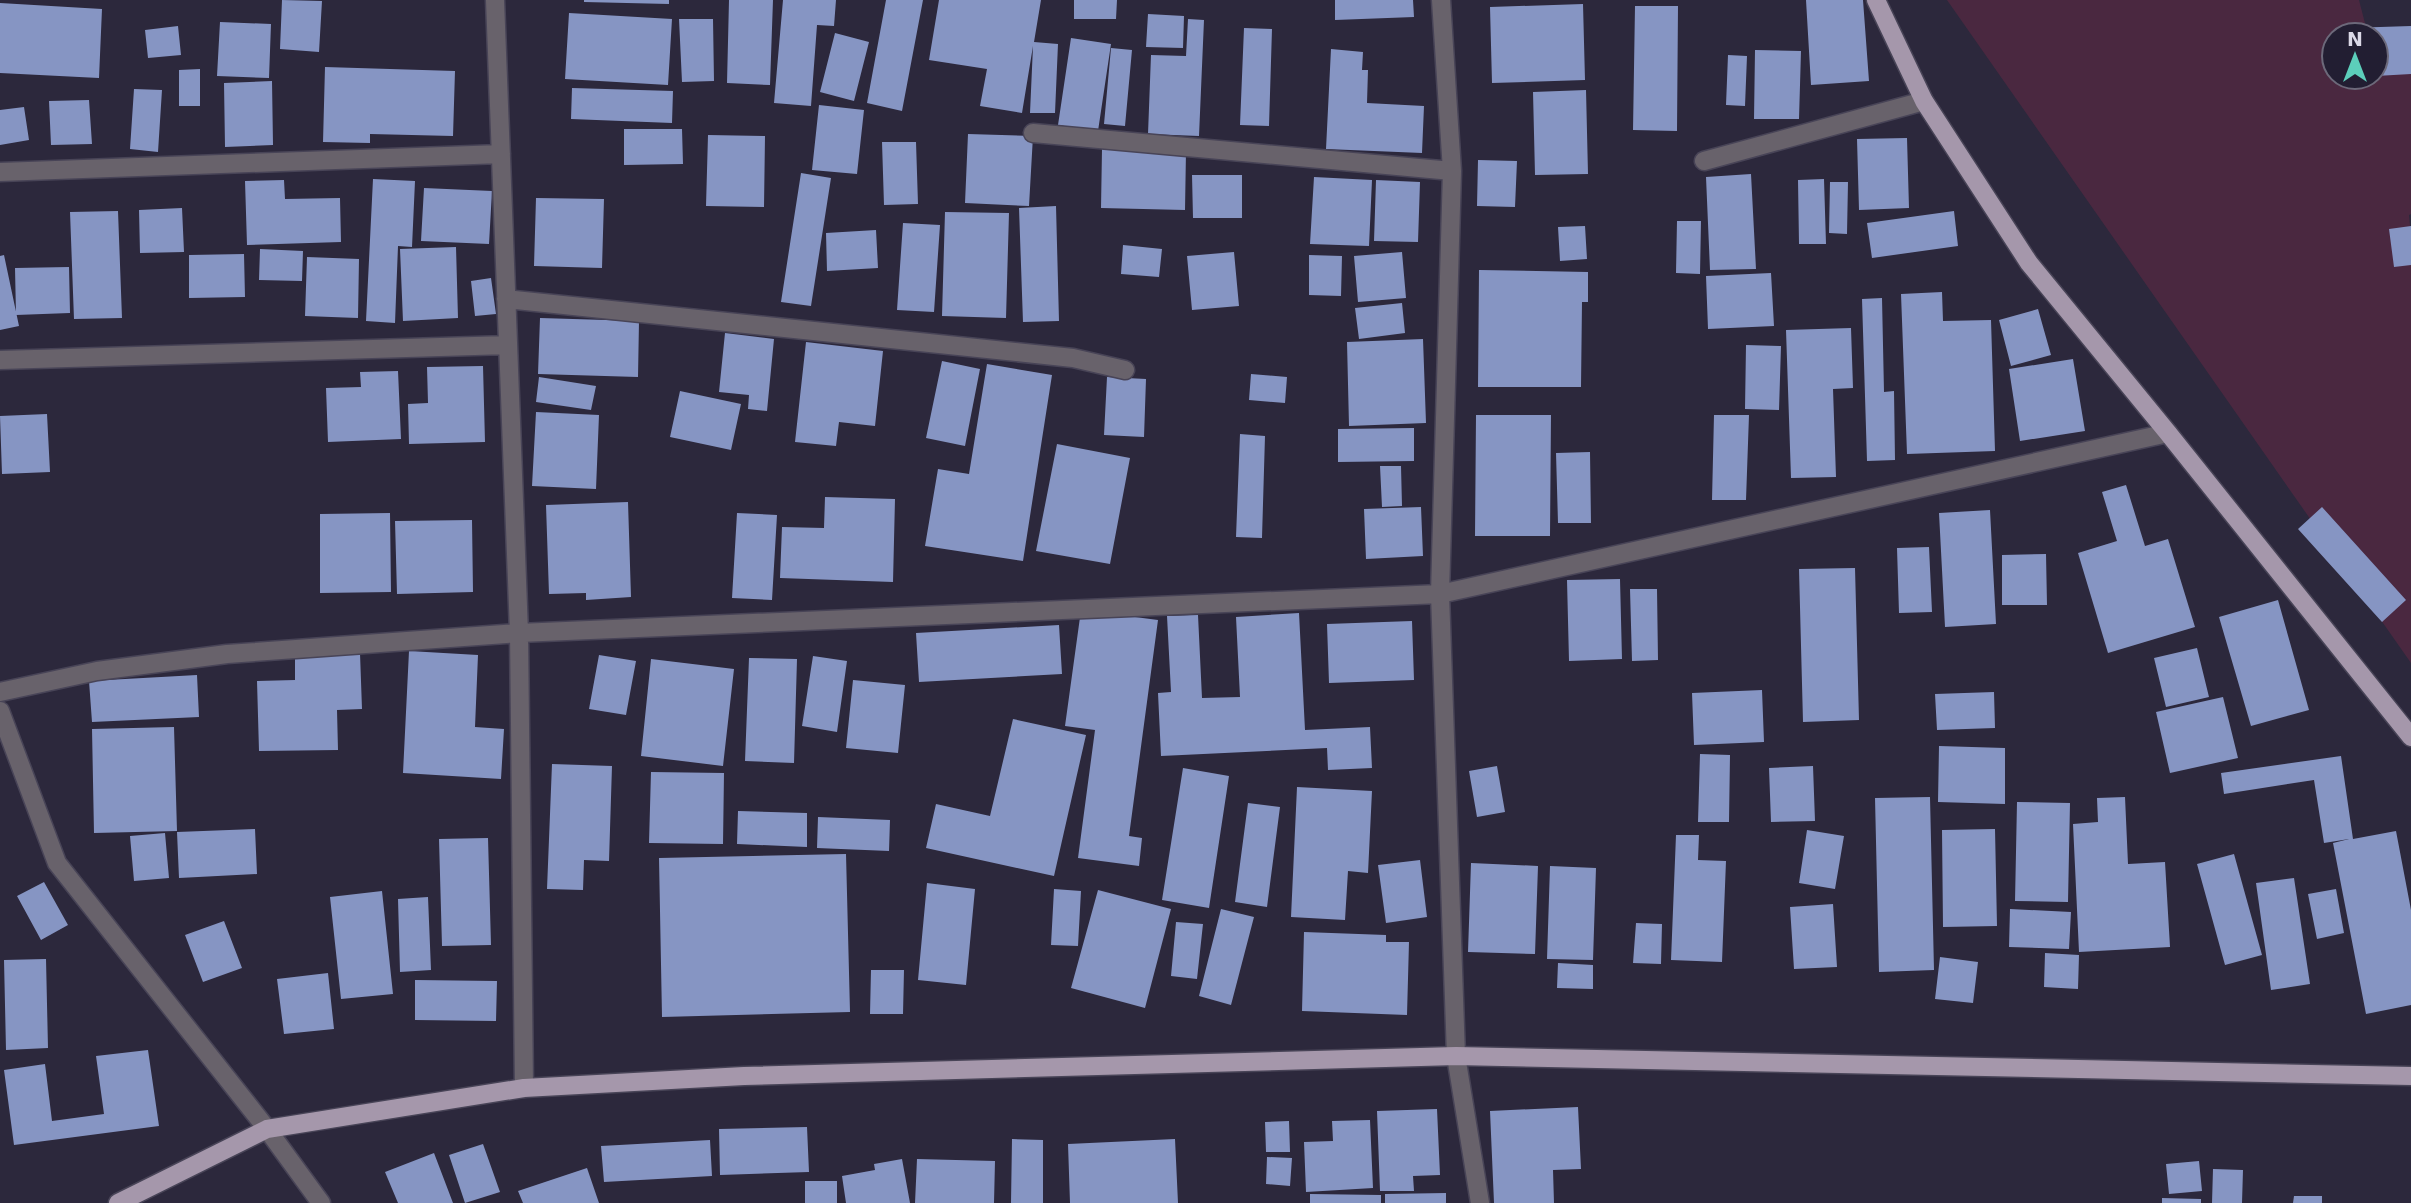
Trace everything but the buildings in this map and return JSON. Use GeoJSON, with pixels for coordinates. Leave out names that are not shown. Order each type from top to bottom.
{"type":"FeatureCollection","features":[{"type":"Feature","properties":{"kind":"main road"},"geometry":{"type":"LineString","coordinates":[[1876,0],[1924,100],[2029,263],[2411,737]]}},
{"type":"Feature","properties":{"kind":"main road"},"geometry":{"type":"LineString","coordinates":[[118,1203],[267,1129],[524,1088],[758,1076],[1456,1056],[2411,1076]]}},
{"type":"Feature","properties":{"kind":"street"},"geometry":{"type":"LineString","coordinates":[[495,0],[519,633],[524,1088]]}},
{"type":"Feature","properties":{"kind":"street"},"geometry":{"type":"LineString","coordinates":[[1441,0],[1452,171],[1440,594],[1456,1056],[1480,1203]]}},
{"type":"Feature","properties":{"kind":"street"},"geometry":{"type":"LineString","coordinates":[[1704,161],[1924,100]]}},
{"type":"Feature","properties":{"kind":"street"},"geometry":{"type":"LineString","coordinates":[[1033,133],[1452,171]]}},
{"type":"Feature","properties":{"kind":"street"},"geometry":{"type":"LineString","coordinates":[[0,172],[501,154]]}},
{"type":"Feature","properties":{"kind":"street"},"geometry":{"type":"LineString","coordinates":[[506,299],[1073,358],[1125,370]]}},
{"type":"Feature","properties":{"kind":"street"},"geometry":{"type":"LineString","coordinates":[[0,360],[508,345]]}},
{"type":"Feature","properties":{"kind":"street"},"geometry":{"type":"LineString","coordinates":[[0,692],[97,671],[227,654],[519,633],[1440,594],[2168,433]]}},
{"type":"Feature","properties":{"kind":"street"},"geometry":{"type":"LineString","coordinates":[[0,711],[57,863],[267,1129],[321,1203]]}},
{"type":"Feature","properties":{"kind":"shaded area"},"geometry":{"type":"Polygon","coordinates":[[[1947,0],[2359,0],[2364,21],[2320,21],[2320,91],[2390,91],[2390,68],[2411,72],[2411,663],[1947,0]]]}}]}
